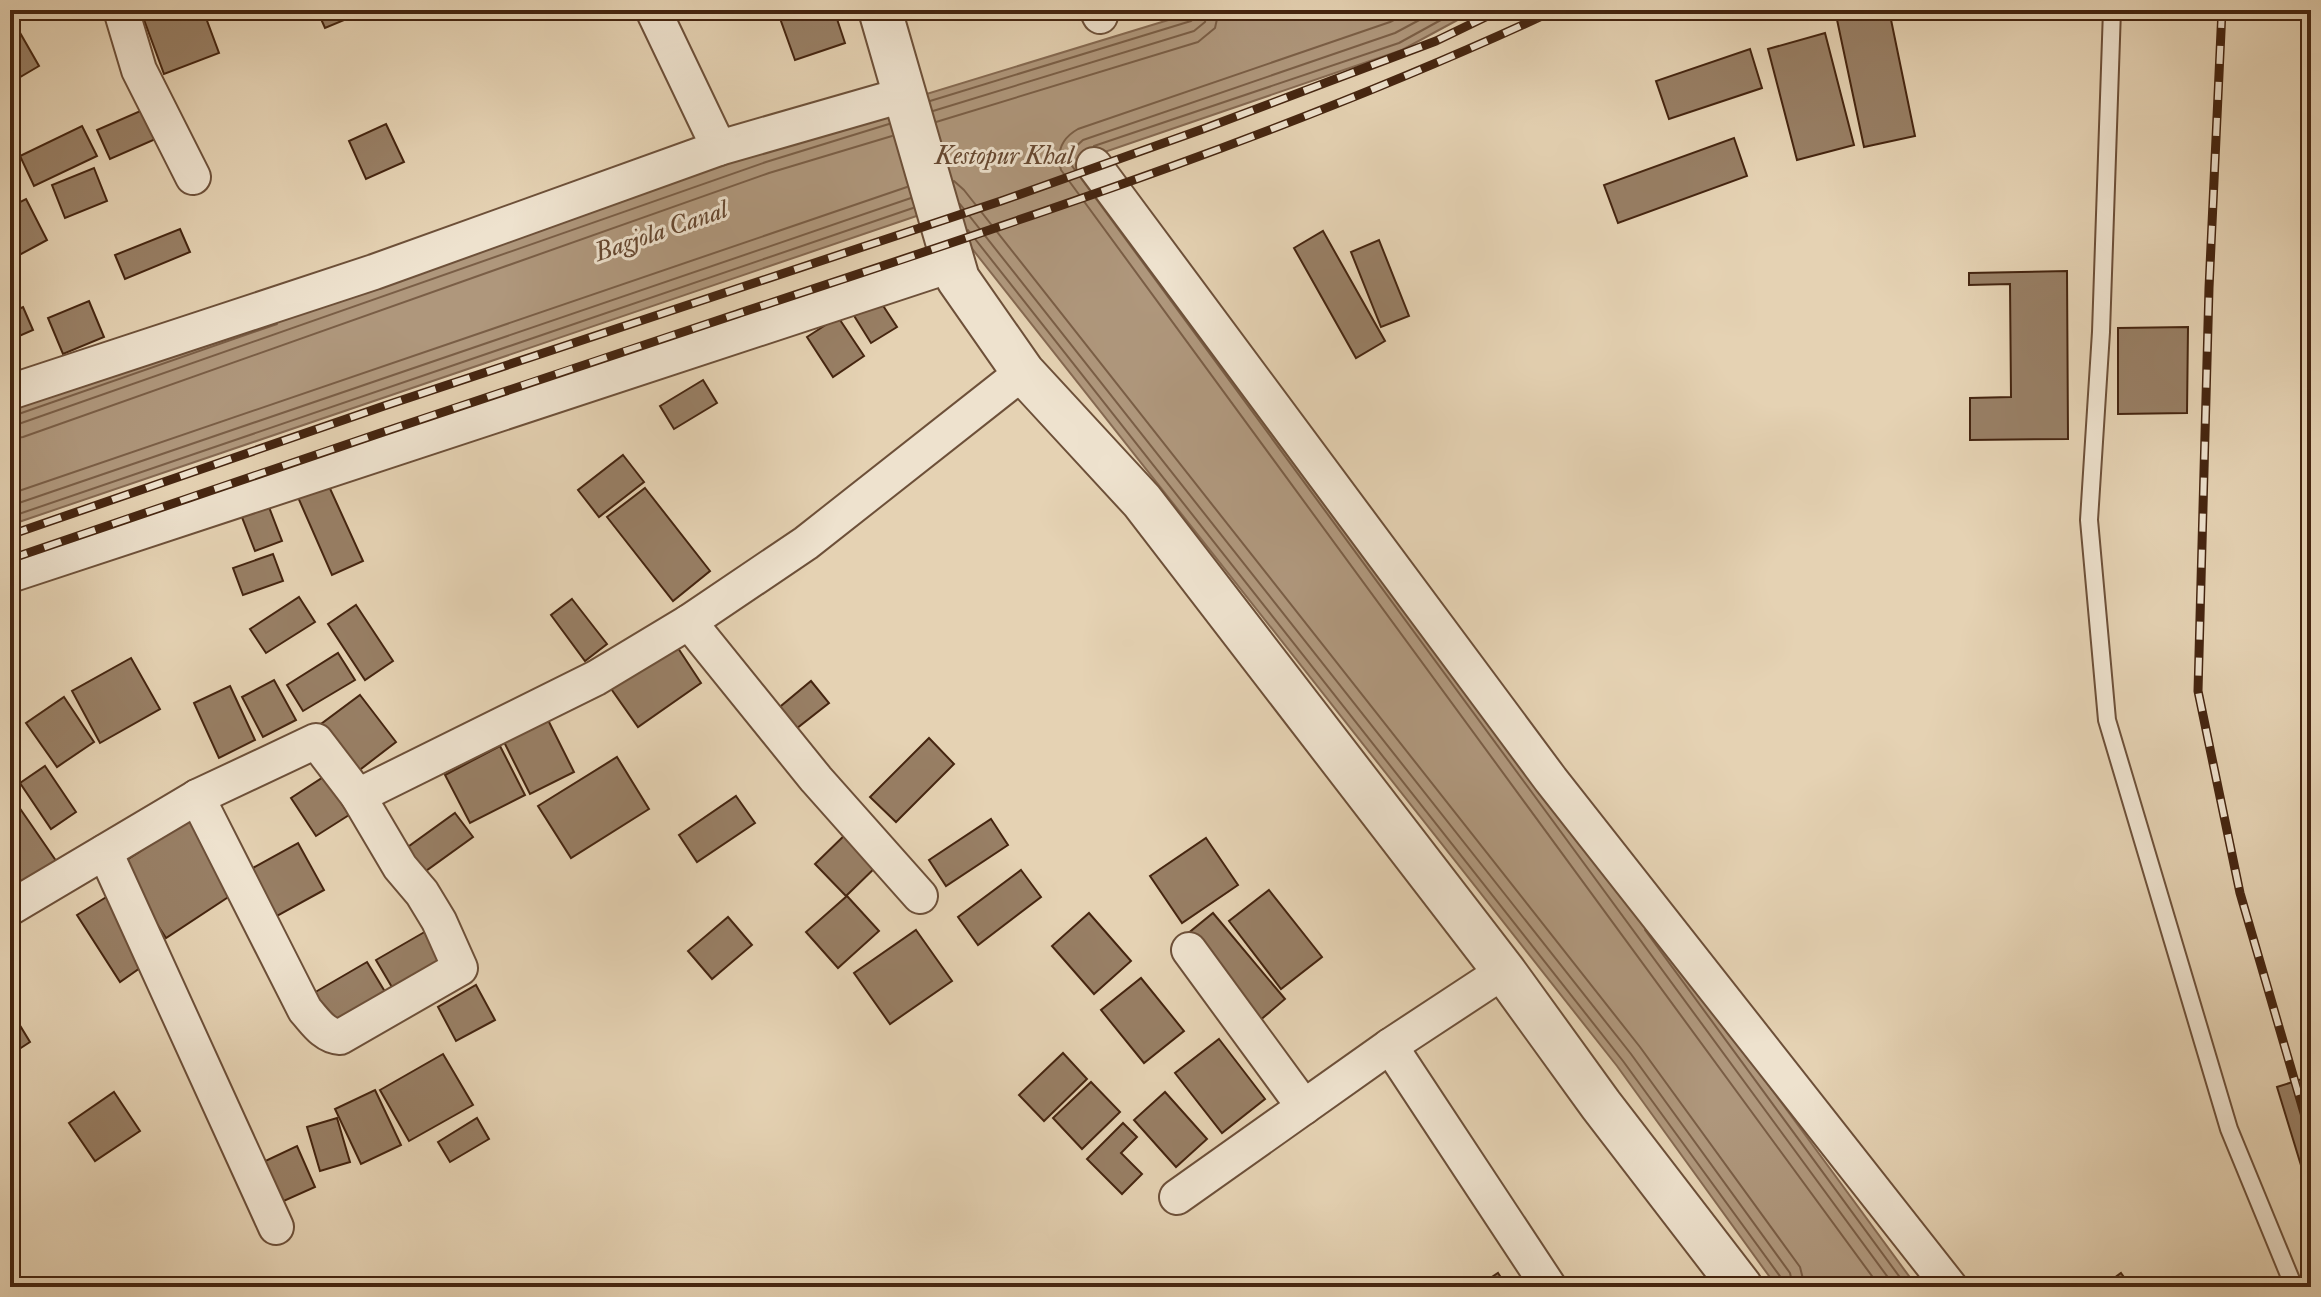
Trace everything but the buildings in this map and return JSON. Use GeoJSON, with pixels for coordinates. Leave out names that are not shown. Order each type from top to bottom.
{"type":"FeatureCollection","features":[{"type":"Feature","properties":{"kind":"street"},"geometry":{"type":"LineString","coordinates":[[121,10],[139,70],[193,177]]}},
{"type":"Feature","properties":{"kind":"street"},"geometry":{"type":"LineString","coordinates":[[653,10],[719,148]]}},
{"type":"Feature","properties":{"kind":"street"},"geometry":{"type":"LineString","coordinates":[[880,10],[958,279],[1023,372],[1142,501],[1504,971],[1601,1105],[1741,1287]]}},
{"type":"Feature","properties":{"kind":"street"},"geometry":{"type":"LineString","coordinates":[[10,392],[374,272],[719,148],[903,95]]}},
{"type":"Feature","properties":{"kind":"street"},"geometry":{"type":"LineString","coordinates":[[1094,165],[1551,780],[1950,1287]]}},
{"type":"Feature","properties":{"kind":"street"},"geometry":{"type":"LineString","coordinates":[[10,575],[952,258]]}},
{"type":"Feature","properties":{"kind":"street"},"geometry":{"type":"LineString","coordinates":[[358,796],[596,678],[689,622],[806,543],[1023,372]]}},
{"type":"Feature","properties":{"kind":"street"},"geometry":{"type":"LineString","coordinates":[[689,622],[816,779],[920,896]]}},
{"type":"Feature","properties":{"kind":"street"},"geometry":{"type":"LineString","coordinates":[[10,908],[197,797],[316,741],[358,796],[400,867],[422,893],[439,921],[460,968],[340,1037],[323,1031],[305,1010],[197,797]]}},
{"type":"Feature","properties":{"kind":"street"},"geometry":{"type":"LineString","coordinates":[[105,852],[276,1227]]}},
{"type":"Feature","properties":{"kind":"street"},"geometry":{"type":"LineString","coordinates":[[1189,950],[1304,1107]]}},
{"type":"Feature","properties":{"kind":"street"},"geometry":{"type":"LineString","coordinates":[[1177,1197],[1390,1046],[1504,971]]}},
{"type":"Feature","properties":{"kind":"street"},"geometry":{"type":"LineString","coordinates":[[1390,1046],[1549,1287]]}},
{"type":"Feature","properties":{"kind":"lane"},"geometry":{"type":"LineString","coordinates":[[2112,10],[2101,332],[2089,520],[2107,720],[2229,1129],[2294,1287]]}},
{"type":"Feature","properties":{"kind":"water","name":"Kestopur Khal"},"geometry":{"type":"Polygon","coordinates":[[[1201,10],[1476,10],[1402,50],[1087,158],[1917,1287],[1777,1287],[1617,1066],[940,208],[10,525],[10,410],[760,145],[1201,10]]]}},
{"type":"Feature","properties":{"kind":"railway"},"geometry":{"type":"LineString","coordinates":[[10,535],[384,406],[1001,201],[1436,41],[1500,10]]}},
{"type":"Feature","properties":{"kind":"railway"},"geometry":{"type":"LineString","coordinates":[[10,559],[1150,174],[1355,97],[1555,10]]}},
{"type":"Feature","properties":{"kind":"railway"},"geometry":{"type":"LineString","coordinates":[[2222,10],[2209,288],[2198,691],[2240,893],[2311,1137]]}},
{"type":"Feature","properties":{"kind":"water label","name":"Bagjola Canal"},"geometry":{"type":"Point","coordinates":[661,231]}}]}
